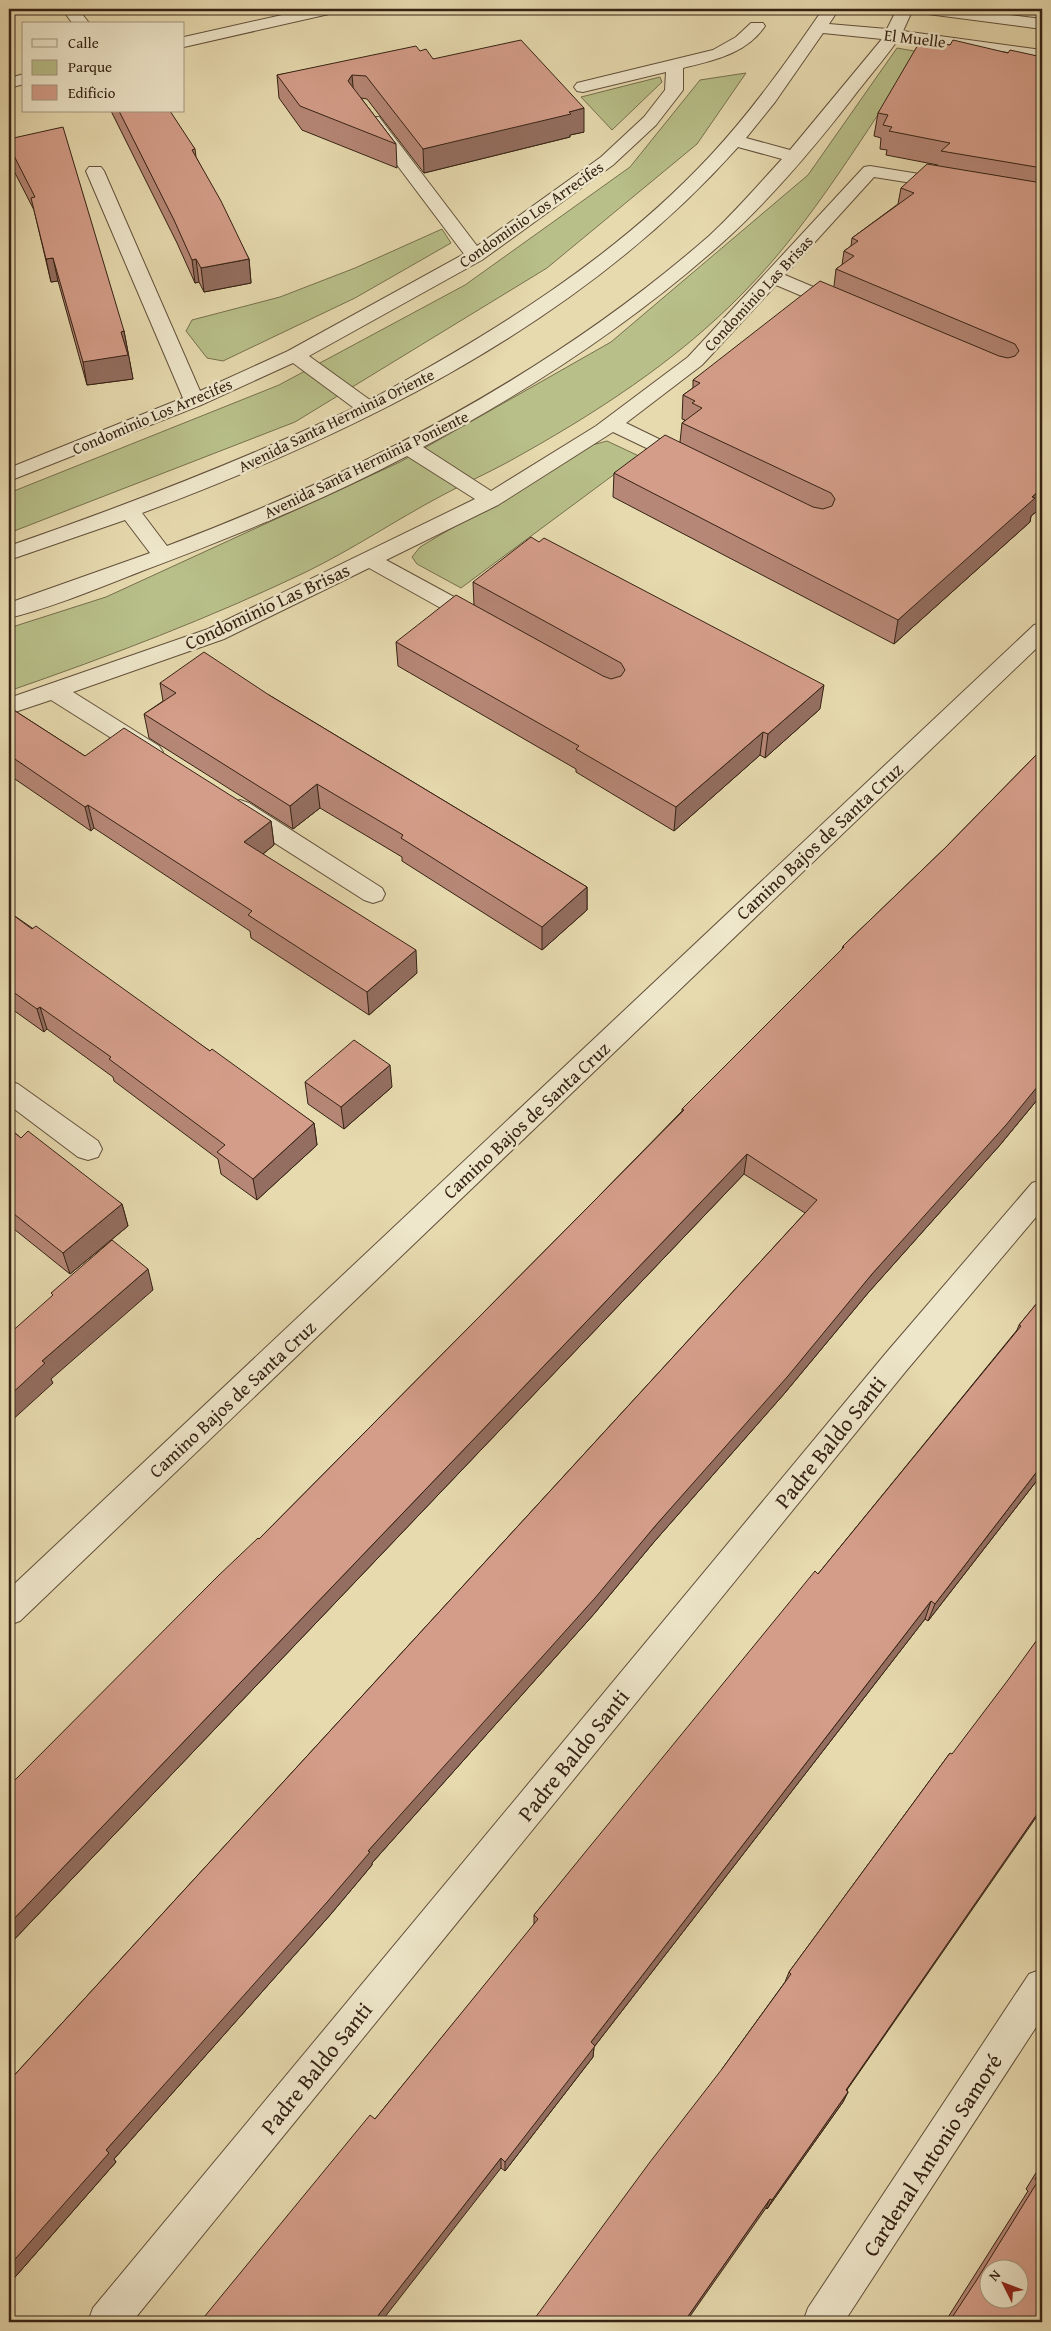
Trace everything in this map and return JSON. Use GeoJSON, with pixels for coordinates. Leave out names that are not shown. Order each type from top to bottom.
{"type":"FeatureCollection","features":[{"type":"Feature","properties":{"kind":"street"},"geometry":{"type":"LineString","coordinates":[[70,9],[80,22]]}},
{"type":"Feature","properties":{"kind":"street"},"geometry":{"type":"LineString","coordinates":[[185,42],[329,9]]}},
{"type":"Feature","properties":{"kind":"street","name":"Avenida Santa Herminia Oriente"},"geometry":{"type":"LineString","coordinates":[[9,553],[223,474],[368,408],[454,362],[561,294],[613,256],[659,217],[699,179],[771,94],[831,9]]}},
{"type":"Feature","properties":{"kind":"street","name":"Avenida Santa Herminia Poniente"},"geometry":{"type":"LineString","coordinates":[[9,611],[163,555],[277,508],[408,447],[499,396],[612,323],[715,240],[758,198],[819,129],[893,35],[905,9]]}},
{"type":"Feature","properties":{"kind":"street","name":"El Muelle"},"geometry":{"type":"LineString","coordinates":[[928,9],[1042,24]]}},
{"type":"Feature","properties":{"kind":"street"},"geometry":{"type":"LineString","coordinates":[[583,86],[719,54],[732,48],[757,26]]}},
{"type":"Feature","properties":{"kind":"street","name":"El Muelle"},"geometry":{"type":"LineString","coordinates":[[818,28],[893,35],[1042,55]]}},
{"type":"Feature","properties":{"kind":"street","name":"Condominio Los Arrecifes"},"geometry":{"type":"LineString","coordinates":[[9,474],[194,401],[295,355],[475,256],[607,161],[650,121],[674,90],[675,65]]}},
{"type":"Feature","properties":{"kind":"street"},"geometry":{"type":"LineString","coordinates":[[9,83],[22,80]]}},
{"type":"Feature","properties":{"kind":"street"},"geometry":{"type":"LineString","coordinates":[[360,104],[475,256]]}},
{"type":"Feature","properties":{"kind":"street"},"geometry":{"type":"LineString","coordinates":[[734,140],[794,157]]}},
{"type":"Feature","properties":{"kind":"street"},"geometry":{"type":"LineString","coordinates":[[95,171],[194,401]]}},
{"type":"Feature","properties":{"kind":"street","name":"Condominio Las Brisas"},"geometry":{"type":"LineString","coordinates":[[9,706],[216,634],[491,500],[612,424],[695,361],[870,171],[969,186]]}},
{"type":"Feature","properties":{"kind":"street"},"geometry":{"type":"LineString","coordinates":[[774,277],[856,312]]}},
{"type":"Feature","properties":{"kind":"street"},"geometry":{"type":"LineString","coordinates":[[295,355],[368,408]]}},
{"type":"Feature","properties":{"kind":"street"},"geometry":{"type":"LineString","coordinates":[[612,424],[702,467]]}},
{"type":"Feature","properties":{"kind":"street"},"geometry":{"type":"LineString","coordinates":[[408,447],[491,500]]}},
{"type":"Feature","properties":{"kind":"street"},"geometry":{"type":"LineString","coordinates":[[128,510],[163,555]]}},
{"type":"Feature","properties":{"kind":"street"},"geometry":{"type":"LineString","coordinates":[[370,560],[499,631]]}},
{"type":"Feature","properties":{"kind":"street","name":"Camino Bajos de Santa Cruz"},"geometry":{"type":"LineString","coordinates":[[9,1610],[1042,630]]}},
{"type":"Feature","properties":{"kind":"street"},"geometry":{"type":"LineString","coordinates":[[53,690],[171,765]]}},
{"type":"Feature","properties":{"kind":"street"},"geometry":{"type":"LineString","coordinates":[[222,798],[373,894]]}},
{"type":"Feature","properties":{"kind":"street"},"geometry":{"type":"LineString","coordinates":[[9,1091],[88,1149]]}},
{"type":"Feature","properties":{"kind":"street","name":"Padre Baldo Santi"},"geometry":{"type":"LineString","coordinates":[[107,2322],[896,1362],[1042,1191]]}},
{"type":"Feature","properties":{"kind":"street","name":"Cardenal Antonio Samoré"},"geometry":{"type":"LineString","coordinates":[[822,2322],[1042,1987]]}},
{"type":"Feature","properties":{"kind":"green space"},"geometry":{"type":"Polygon","coordinates":[[[897,48],[920,52],[837,176],[793,236],[744,292],[718,317],[662,364],[632,386],[540,444],[441,496],[306,572],[159,636],[9,691],[9,628],[106,597],[400,462],[611,342],[808,175],[897,48]]]}},
{"type":"Feature","properties":{"kind":"green space"},"geometry":{"type":"Polygon","coordinates":[[[746,73],[697,144],[547,268],[295,422],[9,533],[9,493],[279,385],[465,285],[630,167],[700,80],[746,73]]]}},
{"type":"Feature","properties":{"kind":"green space"},"geometry":{"type":"Polygon","coordinates":[[[660,77],[662,82],[612,130],[581,97],[660,77]]]}},
{"type":"Feature","properties":{"kind":"green space"},"geometry":{"type":"Polygon","coordinates":[[[442,229],[451,243],[355,298],[223,361],[207,358],[186,331],[192,320],[280,297],[355,268],[442,229]]]}},
{"type":"Feature","properties":{"kind":"green space"},"geometry":{"type":"Polygon","coordinates":[[[607,441],[639,456],[461,588],[417,564],[412,557],[420,547],[592,445],[607,441]]]}},
{"type":"Feature","properties":{"kind":"building"},"geometry":{"type":"Polygon","coordinates":[[[521,40],[584,108],[569,112],[571,114],[423,149],[366,76],[352,75],[348,81],[396,144],[300,106],[277,75],[416,46],[420,51],[426,49],[433,59],[521,40]]]}},
{"type":"Feature","properties":{"kind":"building"},"geometry":{"type":"Polygon","coordinates":[[[953,40],[1008,53],[1010,50],[1042,57],[1042,168],[941,151],[950,143],[889,131],[892,127],[883,125],[888,115],[878,113],[919,43],[927,45],[930,41],[950,45],[953,40]]]}},
{"type":"Feature","properties":{"kind":"building"},"geometry":{"type":"Polygon","coordinates":[[[120,112],[171,112],[195,149],[192,150],[221,201],[249,259],[201,268],[196,259],[192,260],[120,112]]]}},
{"type":"Feature","properties":{"kind":"building"},"geometry":{"type":"Polygon","coordinates":[[[63,127],[124,331],[121,332],[128,355],[83,362],[53,258],[46,259],[31,198],[35,197],[10,148],[13,147],[9,139],[63,127]]]}},
{"type":"Feature","properties":{"kind":"building"},"geometry":{"type":"Polygon","coordinates":[[[927,164],[1042,183],[1042,488],[1032,497],[1035,498],[898,620],[614,473],[665,435],[813,507],[823,509],[832,506],[835,499],[831,493],[682,423],[702,408],[692,403],[695,401],[683,395],[700,383],[693,380],[820,281],[999,356],[1008,358],[1015,356],[1019,351],[1015,344],[836,269],[854,256],[844,251],[858,241],[852,238],[914,193],[901,188],[927,164]]]}},
{"type":"Feature","properties":{"kind":"building"},"geometry":{"type":"Polygon","coordinates":[[[531,537],[539,542],[544,538],[824,685],[768,734],[763,732],[676,807],[576,749],[579,746],[396,642],[456,595],[603,676],[611,679],[621,676],[625,670],[621,663],[473,582],[531,537]]]}},
{"type":"Feature","properties":{"kind":"building"},"geometry":{"type":"Polygon","coordinates":[[[204,652],[269,695],[587,887],[542,927],[401,838],[403,835],[317,784],[290,806],[144,714],[176,693],[160,683],[204,652]]]}},
{"type":"Feature","properties":{"kind":"building"},"geometry":{"type":"Polygon","coordinates":[[[9,707],[85,756],[124,728],[271,821],[244,842],[416,950],[367,992],[248,915],[252,911],[88,805],[85,807],[9,755],[9,707]]]}},
{"type":"Feature","properties":{"kind":"building"},"geometry":{"type":"Polygon","coordinates":[[[1042,749],[1042,1081],[1006,1125],[872,1274],[788,1376],[656,1525],[595,1598],[368,1851],[370,1852],[328,1901],[106,2150],[109,2153],[9,2266],[9,2081],[817,1200],[747,1154],[9,1924],[9,1786],[218,1576],[259,1539],[684,1110],[682,1109],[843,946],[945,848],[1042,749]]]}},
{"type":"Feature","properties":{"kind":"building"},"geometry":{"type":"Polygon","coordinates":[[[9,912],[32,929],[36,926],[314,1123],[253,1179],[217,1152],[225,1145],[109,1059],[111,1057],[40,1007],[37,1009],[9,989],[9,912]]]}},
{"type":"Feature","properties":{"kind":"building"},"geometry":{"type":"Polygon","coordinates":[[[354,1040],[390,1065],[341,1107],[305,1082],[354,1040]]]}},
{"type":"Feature","properties":{"kind":"building"},"geometry":{"type":"Polygon","coordinates":[[[9,1128],[21,1138],[28,1131],[122,1204],[63,1253],[9,1210],[9,1128]]]}},
{"type":"Feature","properties":{"kind":"building"},"geometry":{"type":"Polygon","coordinates":[[[112,1240],[148,1269],[42,1361],[45,1363],[9,1396],[9,1334],[53,1295],[51,1293],[112,1240]]]}},
{"type":"Feature","properties":{"kind":"building"},"geometry":{"type":"Polygon","coordinates":[[[1042,1297],[1042,1465],[935,1604],[931,1601],[591,2042],[595,2046],[505,2162],[501,2158],[373,2322],[200,2322],[370,2115],[375,2119],[538,1919],[534,1915],[815,1571],[818,1574],[1021,1326],[1019,1325],[1042,1297]]]}},
{"type":"Feature","properties":{"kind":"building"},"geometry":{"type":"Polygon","coordinates":[[[1042,1633],[1042,1807],[846,2090],[848,2092],[684,2322],[532,2322],[650,2162],[722,2069],[791,1974],[789,1972],[950,1753],[952,1754],[1042,1633]]]}},
{"type":"Feature","properties":{"kind":"building"},"geometry":{"type":"Polygon","coordinates":[[[1042,2169],[1042,2322],[949,2322],[978,2278],[978,2308],[1028,2308],[1028,2258],[990,2258],[1038,2181],[1035,2179],[1042,2169]]]}}]}
